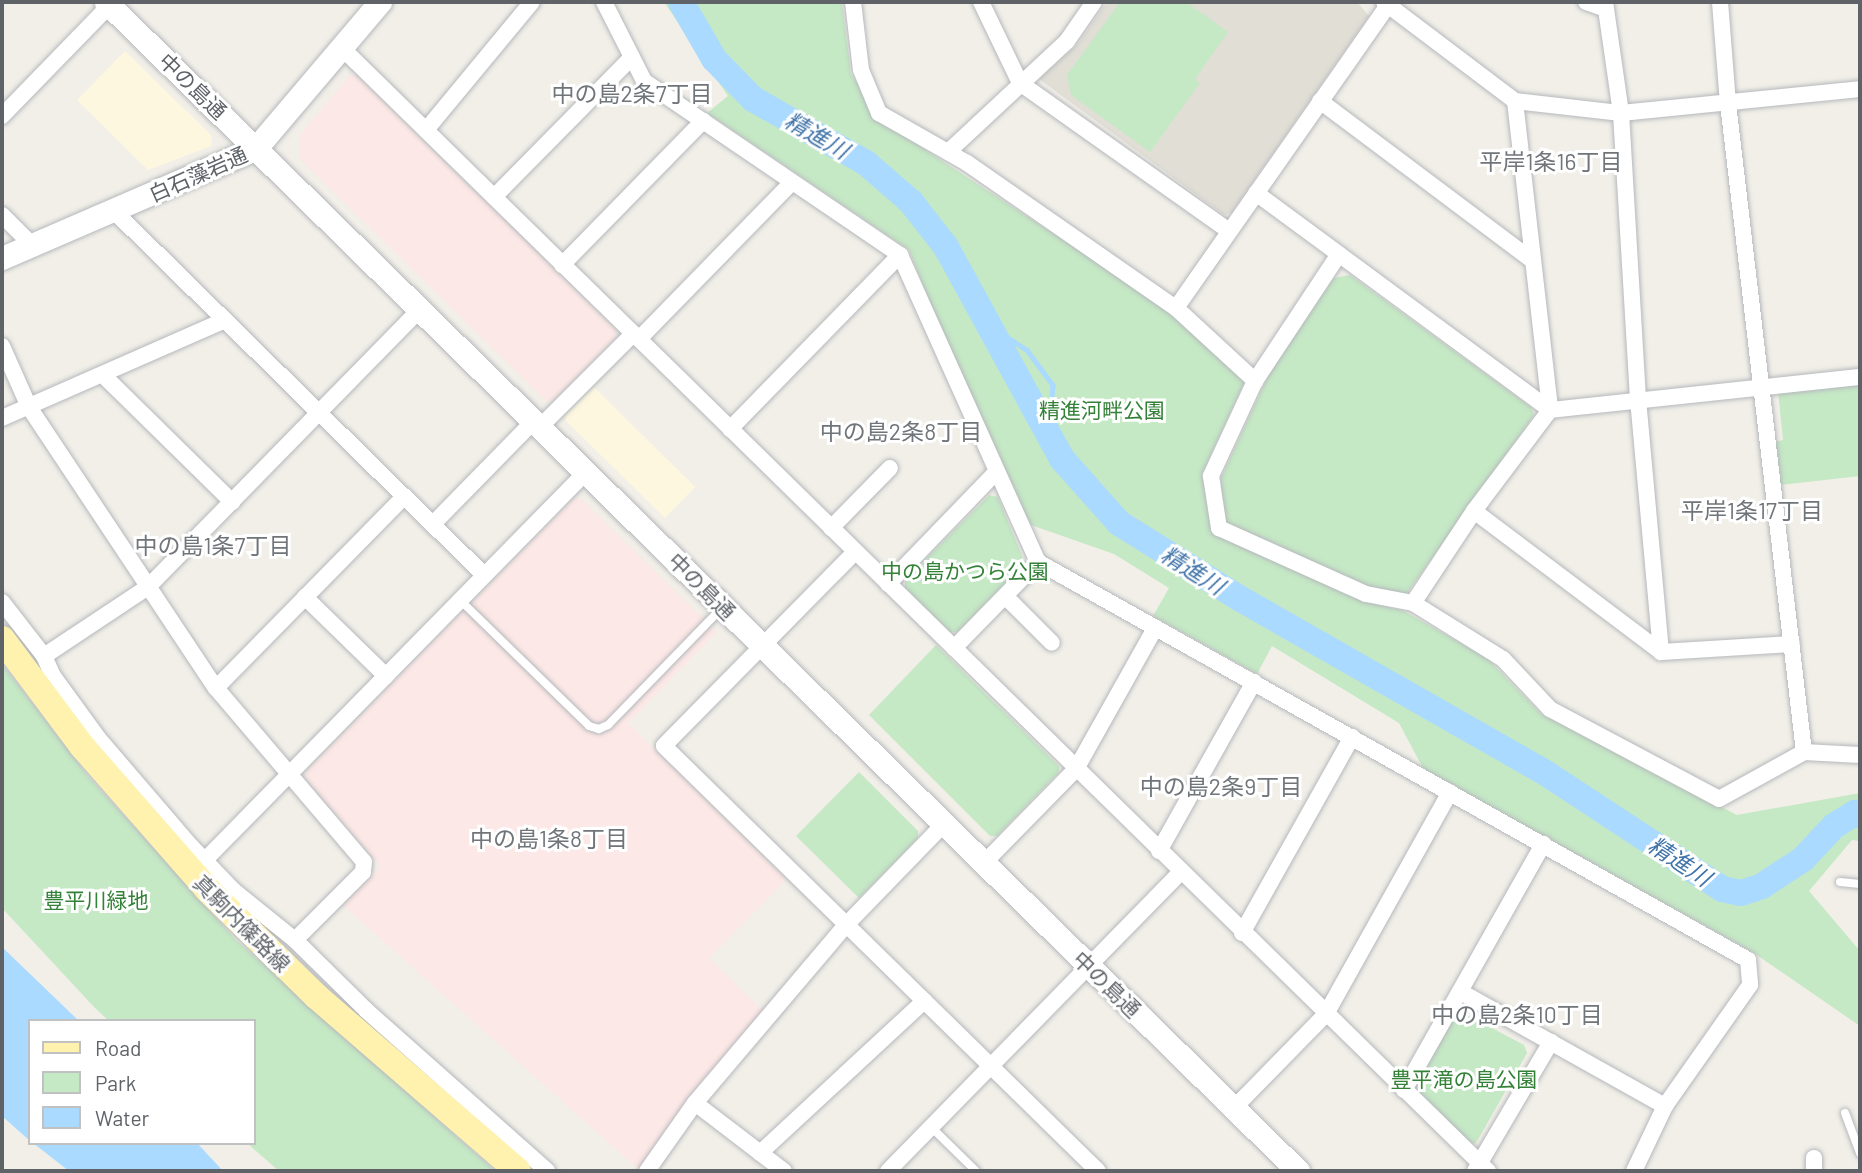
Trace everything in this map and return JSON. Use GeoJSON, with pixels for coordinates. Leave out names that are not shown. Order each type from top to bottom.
{"type":"FeatureCollection","features":[{"type":"Feature","properties":{"kind":"main road","name":"真駒内篠路線"},"geometry":{"type":"LineString","coordinates":[[2,639],[91,757],[207,889],[316,996],[518,1171]]}},
{"type":"Feature","properties":{"kind":"street","name":"白石藻岩通"},"geometry":{"type":"LineString","coordinates":[[2,258],[256,148],[380,2]]}},
{"type":"Feature","properties":{"kind":"street"},"geometry":{"type":"LineString","coordinates":[[426,130],[532,2]]}},
{"type":"Feature","properties":{"kind":"street"},"geometry":{"type":"LineString","coordinates":[[604,2],[631,58],[649,85],[901,255],[1038,562],[1748,960],[1750,985],[1665,1105],[1634,1171]]}},
{"type":"Feature","properties":{"kind":"street"},"geometry":{"type":"LineString","coordinates":[[853,2],[861,70],[880,113],[948,152],[1177,308],[1255,381]]}},
{"type":"Feature","properties":{"kind":"street"},"geometry":{"type":"LineString","coordinates":[[981,2],[1020,83],[1229,231]]}},
{"type":"Feature","properties":{"kind":"street"},"geometry":{"type":"LineString","coordinates":[[948,152],[1067,41],[1094,2]]}},
{"type":"Feature","properties":{"kind":"street"},"geometry":{"type":"LineString","coordinates":[[1586,2],[1605,5],[1621,113],[1638,400],[1661,652]]}},
{"type":"Feature","properties":{"kind":"street"},"geometry":{"type":"LineString","coordinates":[[1720,2],[1728,103],[1804,752]]}},
{"type":"Feature","properties":{"kind":"street"},"geometry":{"type":"LineString","coordinates":[[1177,308],[1387,3],[1515,101],[1621,113],[1860,89]]}},
{"type":"Feature","properties":{"kind":"street"},"geometry":{"type":"LineString","coordinates":[[2,116],[108,4]]}},
{"type":"Feature","properties":{"kind":"street","name":"中の島通"},"geometry":{"type":"LineString","coordinates":[[108,4],[1234,1108],[1293,1170]]}},
{"type":"Feature","properties":{"kind":"street"},"geometry":{"type":"LineString","coordinates":[[342,48],[1404,1090],[1481,1169],[1551,1042]]}},
{"type":"Feature","properties":{"kind":"street"},"geometry":{"type":"LineString","coordinates":[[494,197],[631,58]]}},
{"type":"Feature","properties":{"kind":"street"},"geometry":{"type":"LineString","coordinates":[[1320,101],[1532,260]]}},
{"type":"Feature","properties":{"kind":"street"},"geometry":{"type":"LineString","coordinates":[[1413,603],[1474,511],[1549,410],[1515,101]]}},
{"type":"Feature","properties":{"kind":"street"},"geometry":{"type":"LineString","coordinates":[[562,265],[703,121]]}},
{"type":"Feature","properties":{"kind":"street"},"geometry":{"type":"LineString","coordinates":[[433,524],[537,424],[636,337],[792,182]]}},
{"type":"Feature","properties":{"kind":"street"},"geometry":{"type":"LineString","coordinates":[[1256,193],[1549,410],[1860,377]]}},
{"type":"Feature","properties":{"kind":"street"},"geometry":{"type":"LineString","coordinates":[[114,211],[484,575]]}},
{"type":"Feature","properties":{"kind":"street"},"geometry":{"type":"LineString","coordinates":[[2,215],[32,245]]}},
{"type":"Feature","properties":{"kind":"street"},"geometry":{"type":"LineString","coordinates":[[1339,254],[1255,381],[1211,476],[1219,528],[1366,594],[1413,603],[1503,659],[1550,709],[1719,799],[1804,752],[1860,755]]}},
{"type":"Feature","properties":{"kind":"street"},"geometry":{"type":"LineString","coordinates":[[730,429],[901,255]]}},
{"type":"Feature","properties":{"kind":"street"},"geometry":{"type":"LineString","coordinates":[[44,656],[148,587],[420,309]]}},
{"type":"Feature","properties":{"kind":"street"},"geometry":{"type":"LineString","coordinates":[[2,418],[104,376],[225,320]]}},
{"type":"Feature","properties":{"kind":"street"},"geometry":{"type":"LineString","coordinates":[[2,346],[29,407],[216,688],[365,867],[295,940]]}},
{"type":"Feature","properties":{"kind":"street"},"geometry":{"type":"LineString","coordinates":[[104,376],[232,502]]}},
{"type":"Feature","properties":{"kind":"street"},"geometry":{"type":"LineString","coordinates":[[831,528],[890,468]]}},
{"type":"Feature","properties":{"kind":"street"},"geometry":{"type":"LineString","coordinates":[[205,860],[586,472]]}},
{"type":"Feature","properties":{"kind":"street"},"geometry":{"type":"LineString","coordinates":[[888,584],[996,472]]}},
{"type":"Feature","properties":{"kind":"street"},"geometry":{"type":"LineString","coordinates":[[216,688],[405,496]]}},
{"type":"Feature","properties":{"kind":"street"},"geometry":{"type":"LineString","coordinates":[[1474,511],[1661,652],[1793,644]]}},
{"type":"Feature","properties":{"kind":"street"},"geometry":{"type":"LineString","coordinates":[[855,552],[664,746],[1090,1168]]}},
{"type":"Feature","properties":{"kind":"street"},"geometry":{"type":"LineString","coordinates":[[954,648],[1038,562]]}},
{"type":"Feature","properties":{"kind":"street"},"geometry":{"type":"LineString","coordinates":[[1005,596],[1052,643]]}},
{"type":"Feature","properties":{"kind":"street"},"geometry":{"type":"LineString","coordinates":[[305,597],[386,676]]}},
{"type":"Feature","properties":{"kind":"street"},"geometry":{"type":"LineString","coordinates":[[2,602],[44,656],[53,676],[97,738],[234,891],[295,940],[367,1011],[547,1171]]}},
{"type":"Feature","properties":{"kind":"street"},"geometry":{"type":"LineString","coordinates":[[984,863],[1076,769],[1155,628]]}},
{"type":"Feature","properties":{"kind":"street"},"geometry":{"type":"LineString","coordinates":[[1159,850],[1254,682]]}},
{"type":"Feature","properties":{"kind":"street"},"geometry":{"type":"LineString","coordinates":[[1242,933],[1352,737]]}},
{"type":"Feature","properties":{"kind":"street"},"geometry":{"type":"LineString","coordinates":[[1234,1108],[1326,1014],[1450,792]]}},
{"type":"Feature","properties":{"kind":"street"},"geometry":{"type":"LineString","coordinates":[[647,1171],[695,1103],[846,925],[944,824]]}},
{"type":"Feature","properties":{"kind":"street"},"geometry":{"type":"LineString","coordinates":[[1404,1090],[1543,844]]}},
{"type":"Feature","properties":{"kind":"street"},"geometry":{"type":"LineString","coordinates":[[888,1171],[1181,872]]}},
{"type":"Feature","properties":{"kind":"street"},"geometry":{"type":"LineString","coordinates":[[1461,992],[1665,1105]]}},
{"type":"Feature","properties":{"kind":"street"},"geometry":{"type":"LineString","coordinates":[[760,1153],[924,1001]]}},
{"type":"Feature","properties":{"kind":"street"},"geometry":{"type":"LineString","coordinates":[[695,1103],[784,1171]]}},
{"type":"Feature","properties":{"kind":"lane"},"geometry":{"type":"LineString","coordinates":[[460,600],[589,726],[599,729],[608,725],[723,607]]}},
{"type":"Feature","properties":{"kind":"lane"},"geometry":{"type":"LineString","coordinates":[[1840,883],[1860,884]]}},
{"type":"Feature","properties":{"kind":"lane"},"geometry":{"type":"LineString","coordinates":[[1845,1113],[1860,1153]]}},
{"type":"Feature","properties":{"kind":"lane"},"geometry":{"type":"LineString","coordinates":[[931,1128],[976,1171]]}},
{"type":"Feature","properties":{"kind":"shaded area"},"geometry":{"type":"Polygon","coordinates":[[[1107,2],[1357,2],[1369,16],[1231,213],[1224,215],[1039,79],[1077,45],[1107,2]]]}},
{"type":"Feature","properties":{"kind":"shaded area"},"geometry":{"type":"Polygon","coordinates":[[[125,51],[212,136],[211,146],[148,170],[77,100],[125,51]]]}},
{"type":"Feature","properties":{"kind":"shaded area"},"geometry":{"type":"Polygon","coordinates":[[[350,75],[357,75],[616,330],[616,337],[553,401],[546,401],[300,159],[299,136],[350,75]]]}},
{"type":"Feature","properties":{"kind":"shaded area"},"geometry":{"type":"Polygon","coordinates":[[[594,387],[695,487],[665,518],[566,421],[566,415],[594,387]]]}},
{"type":"Feature","properties":{"kind":"shaded area"},"geometry":{"type":"Polygon","coordinates":[[[574,498],[580,498],[717,632],[628,723],[787,879],[709,958],[764,1012],[640,1171],[343,905],[380,867],[305,778],[305,772],[574,498]]]}},
{"type":"Feature","properties":{"kind":"green space","name":"精進河畔公園"},"geometry":{"type":"Polygon","coordinates":[[[664,2],[842,2],[851,74],[884,123],[1161,304],[1245,381],[1202,474],[1212,532],[1363,601],[1404,611],[1488,659],[1541,714],[1737,815],[1860,793],[1860,841],[1852,840],[1809,891],[1860,951],[1860,1026],[1754,953],[1424,770],[1399,723],[1272,646],[1257,674],[1153,616],[1169,588],[1114,554],[1031,525],[981,430],[909,250],[707,113],[728,96],[664,2]]]}},
{"type":"Feature","properties":{"kind":"green space"},"geometry":{"type":"Polygon","coordinates":[[[1120,2],[1186,2],[1228,32],[1195,79],[1200,83],[1150,152],[1071,95],[1067,75],[1120,2]]]}},
{"type":"Feature","properties":{"kind":"green space"},"geometry":{"type":"Polygon","coordinates":[[[1350,275],[1532,408],[1534,415],[1405,596],[1370,587],[1223,521],[1221,478],[1274,363],[1334,278],[1350,275]]]}},
{"type":"Feature","properties":{"kind":"green space"},"geometry":{"type":"Polygon","coordinates":[[[1860,383],[1860,476],[1780,485],[1775,442],[1783,440],[1778,391],[1860,383]]]}},
{"type":"Feature","properties":{"kind":"green space","name":"中の島かつら公園"},"geometry":{"type":"Polygon","coordinates":[[[989,495],[998,497],[1025,563],[957,632],[950,632],[905,588],[905,580],[989,495]]]}},
{"type":"Feature","properties":{"kind":"green space"},"geometry":{"type":"Polygon","coordinates":[[[936,645],[1059,766],[1059,772],[997,836],[990,836],[869,715],[936,645]]]}},
{"type":"Feature","properties":{"kind":"green space","name":"豊平川緑地"},"geometry":{"type":"Polygon","coordinates":[[[2,664],[88,776],[236,940],[495,1171],[279,1171],[249,1145],[256,1145],[256,1019],[107,1019],[2,908],[2,664]]]}},
{"type":"Feature","properties":{"kind":"green space"},"geometry":{"type":"Polygon","coordinates":[[[859,772],[918,831],[918,838],[859,898],[796,836],[859,772]]]}},
{"type":"Feature","properties":{"kind":"green space","name":"豊平滝の島公園"},"geometry":{"type":"Polygon","coordinates":[[[1460,1011],[1524,1045],[1527,1053],[1476,1143],[1467,1145],[1412,1094],[1454,1012],[1460,1011]]]}},
{"type":"Feature","properties":{"kind":"water"},"geometry":{"type":"Polygon","coordinates":[[[2,947],[77,1019],[28,1019],[28,1139],[2,1116],[2,947]]]}},
{"type":"Feature","properties":{"kind":"water"},"geometry":{"type":"Polygon","coordinates":[[[36,1145],[199,1145],[223,1171],[69,1171],[36,1145]]]}},
{"type":"Feature","properties":{"kind":"waterway","name":"精進川"},"geometry":{"type":"LineString","coordinates":[[681,2],[714,59],[753,99],[866,163],[911,202],[946,247],[1062,459],[1119,523],[1239,598],[1541,770],[1722,889],[1741,893],[1762,886],[1803,859],[1834,826],[1855,813],[1860,815]]}},
{"type":"Feature","properties":{"kind":"waterway"},"geometry":{"type":"LineString","coordinates":[[992,327],[1027,350],[1053,385],[1049,430]]}},
{"type":"Feature","properties":{"kind":"district","name":"中の島2条7丁目"},"geometry":{"type":"Point","coordinates":[632,93]}},
{"type":"Feature","properties":{"kind":"district","name":"平岸1条16丁目"},"geometry":{"type":"Point","coordinates":[1551,161]}},
{"type":"Feature","properties":{"kind":"district","name":"中の島2条8丁目"},"geometry":{"type":"Point","coordinates":[901,431]}},
{"type":"Feature","properties":{"kind":"district","name":"平岸1条17丁目"},"geometry":{"type":"Point","coordinates":[1752,510]}},
{"type":"Feature","properties":{"kind":"district","name":"中の島1条7丁目"},"geometry":{"type":"Point","coordinates":[213,545]}},
{"type":"Feature","properties":{"kind":"district","name":"中の島2条9丁目"},"geometry":{"type":"Point","coordinates":[1221,786]}},
{"type":"Feature","properties":{"kind":"district","name":"中の島1条8丁目"},"geometry":{"type":"Point","coordinates":[549,838]}},
{"type":"Feature","properties":{"kind":"district","name":"中の島2条10丁目"},"geometry":{"type":"Point","coordinates":[1517,1014]}}]}
